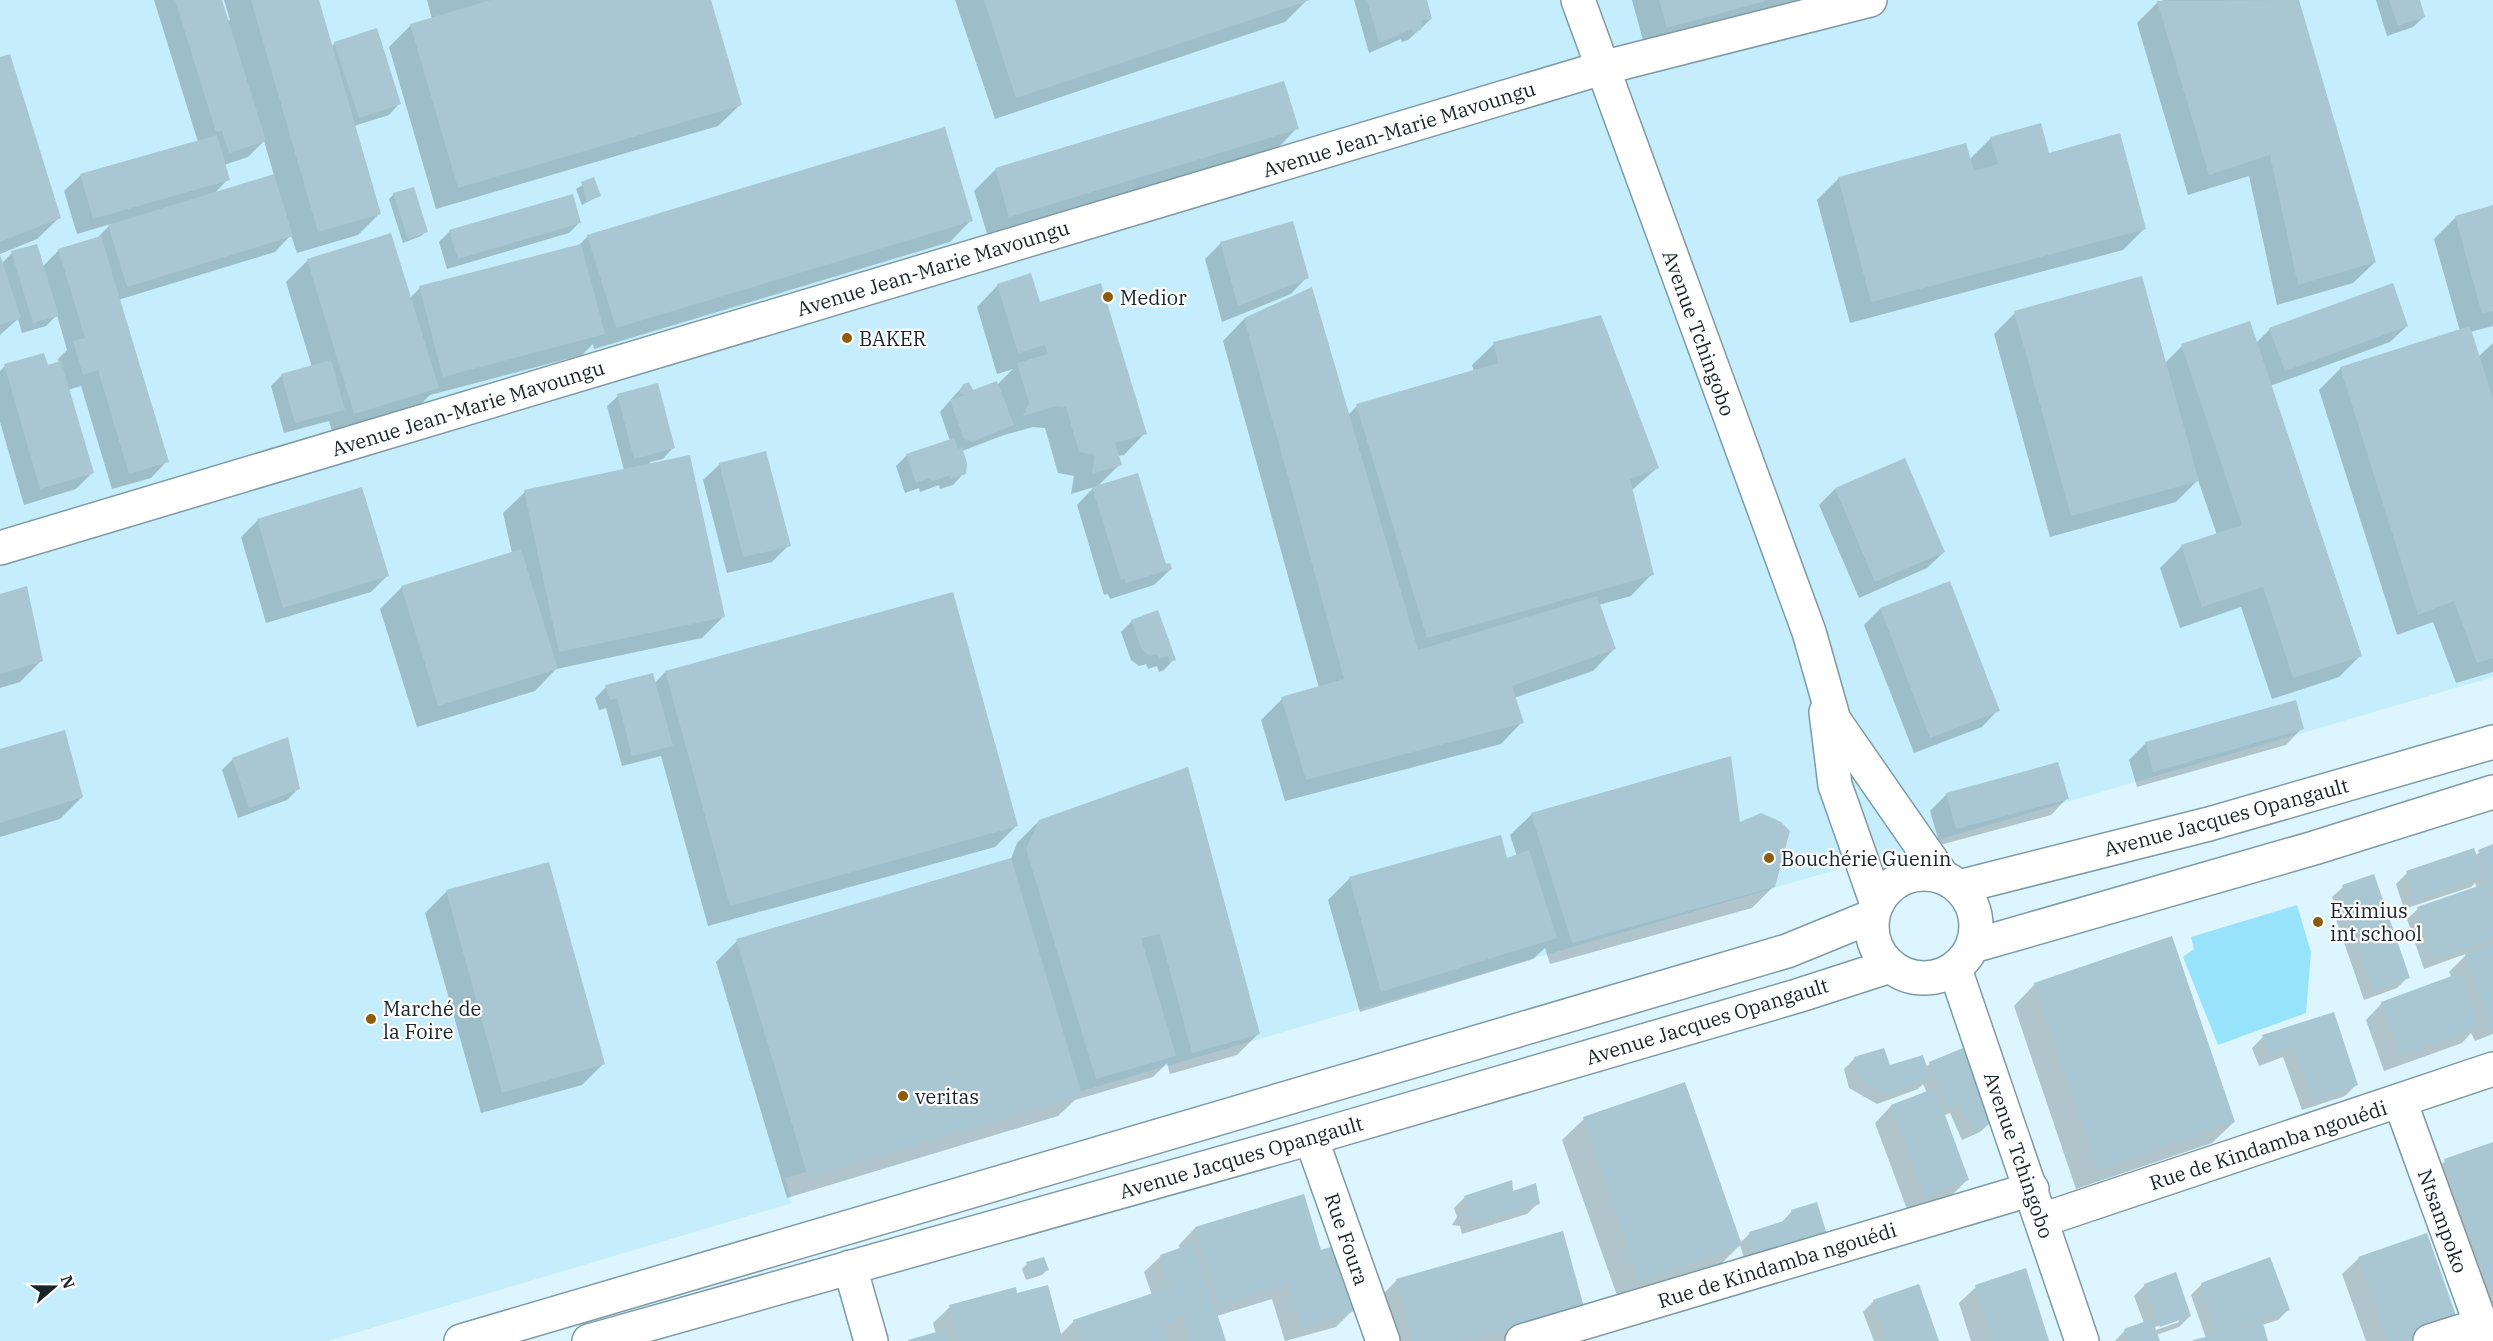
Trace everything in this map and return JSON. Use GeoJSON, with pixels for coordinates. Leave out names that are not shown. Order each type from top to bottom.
{"type":"FeatureCollection","features":[{"type":"Feature","properties":{"kind":"main road","name":"Avenue Tchingobo"},"geometry":{"type":"LineString","coordinates":[[1578,0],[1820,665],[1834,720],[1951,882]]}},
{"type":"Feature","properties":{"kind":"main road","name":"Avenue Jean-Marie Mavoungu"},"geometry":{"type":"LineString","coordinates":[[0,548],[1602,68],[1870,0]]}},
{"type":"Feature","properties":{"kind":"main road","name":"Avenue Tchingobo"},"geometry":{"type":"LineString","coordinates":[[1820,665],[1835,785],[1875,910]]}},
{"type":"Feature","properties":{"kind":"main road","name":"Avenue Jacques Opangault"},"geometry":{"type":"LineString","coordinates":[[1951,882],[2209,824],[2493,742]]}},
{"type":"Feature","properties":{"kind":"main road"},"geometry":{"type":"LineString","coordinates":[[1964,957],[1976,930],[1975,914],[1969,899],[1951,882],[1917,874],[1893,884],[1875,910],[1873,934],[1879,951],[1890,966],[1905,975],[1922,978],[1939,976],[1964,957],[2493,792]]}},
{"type":"Feature","properties":{"kind":"main road"},"geometry":{"type":"LineString","coordinates":[[461,1341],[1786,951],[1875,910]]}},
{"type":"Feature","properties":{"kind":"main road","name":"Avenue Tchingobo"},"geometry":{"type":"LineString","coordinates":[[1964,957],[2032,1189],[2082,1341]]}},
{"type":"Feature","properties":{"kind":"main road","name":"Avenue Jacques Opangault"},"geometry":{"type":"LineString","coordinates":[[589,1341],[1311,1138],[1797,996],[1890,966]]}},
{"type":"Feature","properties":{"kind":"main road","name":"Rue de Kindamba ngouédi"},"geometry":{"type":"LineString","coordinates":[[2042,1220],[2493,1069]]}},
{"type":"Feature","properties":{"kind":"main road","name":"Ntsampoko"},"geometry":{"type":"LineString","coordinates":[[2400,1101],[2484,1333]]}},
{"type":"Feature","properties":{"kind":"main road","name":"Rue Foura"},"geometry":{"type":"LineString","coordinates":[[1311,1138],[1383,1341]]}},
{"type":"Feature","properties":{"kind":"main road","name":"Rue de Kindamba ngouédi"},"geometry":{"type":"LineString","coordinates":[[1522,1341],[2032,1189]]}},
{"type":"Feature","properties":{"kind":"main road"},"geometry":{"type":"LineString","coordinates":[[850,1268],[871,1341]]}},
{"type":"Feature","properties":{"kind":"main road"},"geometry":{"type":"LineString","coordinates":[[2430,1341],[2484,1333]]}},
{"type":"Feature","properties":{"kind":"shaded area"},"geometry":{"type":"Polygon","coordinates":[[[0,0],[2493,0],[2493,677],[785,1178],[792,1203],[328,1341],[0,1341],[0,0]]]}},
{"type":"Feature","properties":{"kind":"shaded area"},"geometry":{"type":"Polygon","coordinates":[[[2297,905],[2311,952],[2306,1013],[2218,1045],[2183,957],[2194,949],[2191,937],[2297,905]]]}},
{"type":"Feature","properties":{"kind":"building"},"geometry":{"type":"Polygon","coordinates":[[[175,0],[222,0],[266,141],[229,153],[222,131],[216,132],[175,0]]]}},
{"type":"Feature","properties":{"kind":"building"},"geometry":{"type":"Polygon","coordinates":[[[251,0],[319,0],[381,214],[318,232],[251,0]]]}},
{"type":"Feature","properties":{"kind":"building"},"geometry":{"type":"Polygon","coordinates":[[[491,0],[711,0],[742,105],[458,188],[410,24],[491,0]]]}},
{"type":"Feature","properties":{"kind":"building"},"geometry":{"type":"Polygon","coordinates":[[[984,0],[1310,0],[1016,98],[984,0]]]}},
{"type":"Feature","properties":{"kind":"building"},"geometry":{"type":"Polygon","coordinates":[[[1367,0],[1427,0],[1432,19],[1422,20],[1421,30],[1413,32],[1412,29],[1379,43],[1367,0]]]}},
{"type":"Feature","properties":{"kind":"building"},"geometry":{"type":"Polygon","coordinates":[[[1659,0],[1764,0],[1765,1],[1667,28],[1659,0]]]}},
{"type":"Feature","properties":{"kind":"building"},"geometry":{"type":"Polygon","coordinates":[[[2299,0],[2376,262],[2298,285],[2270,155],[2209,175],[2157,1],[2299,0]]]}},
{"type":"Feature","properties":{"kind":"building"},"geometry":{"type":"Polygon","coordinates":[[[2389,0],[2420,0],[2425,17],[2398,26],[2389,0]]]}},
{"type":"Feature","properties":{"kind":"building"},"geometry":{"type":"Polygon","coordinates":[[[377,28],[401,104],[359,118],[334,42],[377,28]]]}},
{"type":"Feature","properties":{"kind":"building"},"geometry":{"type":"Polygon","coordinates":[[[10,54],[61,218],[0,242],[0,57],[10,54]]]}},
{"type":"Feature","properties":{"kind":"building"},"geometry":{"type":"Polygon","coordinates":[[[1284,81],[1299,129],[1009,217],[995,168],[1284,81]]]}},
{"type":"Feature","properties":{"kind":"building"},"geometry":{"type":"Polygon","coordinates":[[[2041,123],[2049,153],[2120,133],[2146,229],[1871,302],[1838,177],[1966,143],[1974,171],[1998,164],[1990,137],[2041,123]]]}},
{"type":"Feature","properties":{"kind":"building"},"geometry":{"type":"Polygon","coordinates":[[[945,127],[973,221],[616,328],[587,235],[945,127]]]}},
{"type":"Feature","properties":{"kind":"building"},"geometry":{"type":"Polygon","coordinates":[[[217,135],[230,180],[93,219],[80,174],[217,135]]]}},
{"type":"Feature","properties":{"kind":"building"},"geometry":{"type":"Polygon","coordinates":[[[274,174],[293,236],[127,287],[108,225],[274,174]]]}},
{"type":"Feature","properties":{"kind":"building"},"geometry":{"type":"Polygon","coordinates":[[[594,177],[601,196],[587,201],[581,182],[594,177]]]}},
{"type":"Feature","properties":{"kind":"building"},"geometry":{"type":"Polygon","coordinates":[[[414,187],[428,232],[408,239],[393,193],[414,187]]]}},
{"type":"Feature","properties":{"kind":"building"},"geometry":{"type":"Polygon","coordinates":[[[573,194],[581,223],[458,259],[449,230],[573,194]]]}},
{"type":"Feature","properties":{"kind":"building"},"geometry":{"type":"Polygon","coordinates":[[[2493,205],[2493,311],[2482,314],[2455,216],[2493,205]]]}},
{"type":"Feature","properties":{"kind":"building"},"geometry":{"type":"Polygon","coordinates":[[[1293,221],[1309,278],[1238,306],[1220,242],[1293,221]]]}},
{"type":"Feature","properties":{"kind":"building"},"geometry":{"type":"Polygon","coordinates":[[[391,233],[439,388],[354,414],[307,259],[391,233]]]}},
{"type":"Feature","properties":{"kind":"building"},"geometry":{"type":"Polygon","coordinates":[[[101,236],[169,462],[129,474],[98,370],[83,375],[73,341],[85,338],[58,249],[101,236]]]}},
{"type":"Feature","properties":{"kind":"building"},"geometry":{"type":"Polygon","coordinates":[[[37,244],[59,316],[33,323],[11,251],[37,244]]]}},
{"type":"Feature","properties":{"kind":"building"},"geometry":{"type":"Polygon","coordinates":[[[581,244],[605,334],[443,377],[419,286],[581,244]]]}},
{"type":"Feature","properties":{"kind":"building"},"geometry":{"type":"Polygon","coordinates":[[[0,255],[21,318],[0,325],[0,255]]]}},
{"type":"Feature","properties":{"kind":"building"},"geometry":{"type":"Polygon","coordinates":[[[1031,273],[1040,302],[1101,283],[1147,434],[1115,443],[1122,465],[1092,474],[1095,455],[1079,452],[1066,407],[1056,406],[1023,416],[1029,403],[1017,363],[1048,354],[1045,345],[1018,353],[997,284],[1031,273]]]}},
{"type":"Feature","properties":{"kind":"building"},"geometry":{"type":"Polygon","coordinates":[[[2142,276],[2199,481],[2071,516],[2014,311],[2142,276]]]}},
{"type":"Feature","properties":{"kind":"building"},"geometry":{"type":"Polygon","coordinates":[[[2393,283],[2408,326],[2285,371],[2269,328],[2393,283]]]}},
{"type":"Feature","properties":{"kind":"building"},"geometry":{"type":"Polygon","coordinates":[[[1312,287],[1418,650],[1597,596],[1616,649],[1512,686],[1524,723],[1306,780],[1281,697],[1344,679],[1244,318],[1312,287]]]}},
{"type":"Feature","properties":{"kind":"building"},"geometry":{"type":"Polygon","coordinates":[[[1601,315],[1659,468],[1630,479],[1654,575],[1427,638],[1356,404],[1498,363],[1493,342],[1601,315]]]}},
{"type":"Feature","properties":{"kind":"building"},"geometry":{"type":"Polygon","coordinates":[[[2250,321],[2362,656],[2293,678],[2263,587],[2202,607],[2181,545],[2242,525],[2181,344],[2250,321]]]}},
{"type":"Feature","properties":{"kind":"building"},"geometry":{"type":"Polygon","coordinates":[[[2470,326],[2493,399],[2493,658],[2477,663],[2454,601],[2418,615],[2340,367],[2470,326]]]}},
{"type":"Feature","properties":{"kind":"building"},"geometry":{"type":"Polygon","coordinates":[[[44,353],[48,365],[61,361],[94,473],[40,489],[4,364],[44,353]]]}},
{"type":"Feature","properties":{"kind":"building"},"geometry":{"type":"Polygon","coordinates":[[[331,360],[345,410],[295,423],[281,374],[331,360]]]}},
{"type":"Feature","properties":{"kind":"building"},"geometry":{"type":"Polygon","coordinates":[[[997,381],[1014,425],[972,442],[964,439],[950,400],[965,395],[959,393],[963,384],[969,382],[973,390],[997,381]]]}},
{"type":"Feature","properties":{"kind":"building"},"geometry":{"type":"Polygon","coordinates":[[[658,383],[675,448],[634,459],[617,394],[658,383]]]}},
{"type":"Feature","properties":{"kind":"building"},"geometry":{"type":"Polygon","coordinates":[[[954,438],[958,449],[962,447],[967,463],[966,474],[950,479],[950,475],[931,482],[930,478],[916,483],[906,454],[954,438]]]}},
{"type":"Feature","properties":{"kind":"building"},"geometry":{"type":"Polygon","coordinates":[[[766,451],[791,546],[743,557],[719,463],[766,451]]]}},
{"type":"Feature","properties":{"kind":"building"},"geometry":{"type":"Polygon","coordinates":[[[690,455],[725,617],[559,652],[524,490],[690,455]]]}},
{"type":"Feature","properties":{"kind":"building"},"geometry":{"type":"Polygon","coordinates":[[[1905,458],[1945,552],[1875,582],[1835,488],[1905,458]]]}},
{"type":"Feature","properties":{"kind":"building"},"geometry":{"type":"Polygon","coordinates":[[[1138,473],[1166,564],[1170,563],[1172,569],[1126,583],[1124,578],[1121,580],[1092,487],[1138,473]]]}},
{"type":"Feature","properties":{"kind":"building"},"geometry":{"type":"Polygon","coordinates":[[[362,487],[389,576],[283,608],[257,519],[362,487]]]}},
{"type":"Feature","properties":{"kind":"building"},"geometry":{"type":"Polygon","coordinates":[[[521,549],[558,669],[438,706],[401,586],[521,549]]]}},
{"type":"Feature","properties":{"kind":"building"},"geometry":{"type":"Polygon","coordinates":[[[1950,581],[2000,711],[1930,738],[1880,608],[1950,581]]]}},
{"type":"Feature","properties":{"kind":"building"},"geometry":{"type":"Polygon","coordinates":[[[27,586],[43,661],[0,674],[0,594],[27,586]]]}},
{"type":"Feature","properties":{"kind":"building"},"geometry":{"type":"Polygon","coordinates":[[[953,592],[1018,826],[730,906],[665,671],[953,592]]]}},
{"type":"Feature","properties":{"kind":"building"},"geometry":{"type":"Polygon","coordinates":[[[1158,610],[1176,660],[1170,662],[1168,656],[1159,659],[1157,654],[1150,656],[1142,650],[1131,620],[1158,610]]]}},
{"type":"Feature","properties":{"kind":"building"},"geometry":{"type":"Polygon","coordinates":[[[653,673],[673,746],[632,756],[617,698],[610,700],[605,685],[653,673]]]}},
{"type":"Feature","properties":{"kind":"building"},"geometry":{"type":"Polygon","coordinates":[[[2296,700],[2304,729],[2153,772],[2145,742],[2296,700]]]}},
{"type":"Feature","properties":{"kind":"building"},"geometry":{"type":"Polygon","coordinates":[[[65,730],[83,797],[0,823],[0,749],[65,730]]]}},
{"type":"Feature","properties":{"kind":"building"},"geometry":{"type":"Polygon","coordinates":[[[288,737],[300,789],[249,808],[232,758],[288,737]]]}},
{"type":"Feature","properties":{"kind":"building"},"geometry":{"type":"Polygon","coordinates":[[[1731,756],[1740,822],[1761,813],[1781,822],[1790,831],[1775,887],[1572,943],[1531,813],[1731,756]]]}},
{"type":"Feature","properties":{"kind":"building"},"geometry":{"type":"Polygon","coordinates":[[[2058,762],[2069,799],[1956,829],[1946,793],[2058,762]]]}},
{"type":"Feature","properties":{"kind":"building"},"geometry":{"type":"Polygon","coordinates":[[[1188,767],[1260,1034],[1192,1053],[1160,934],[1141,938],[1176,1056],[1096,1079],[1026,849],[1039,820],[1188,767]]]}},
{"type":"Feature","properties":{"kind":"building"},"geometry":{"type":"Polygon","coordinates":[[[1501,835],[1507,858],[1529,850],[1557,938],[1381,992],[1349,877],[1501,835]]]}},
{"type":"Feature","properties":{"kind":"building"},"geometry":{"type":"Polygon","coordinates":[[[2493,844],[2493,893],[2478,850],[2493,844]]]}},
{"type":"Feature","properties":{"kind":"building"},"geometry":{"type":"Polygon","coordinates":[[[2474,848],[2484,876],[2415,900],[2406,871],[2474,848]]]}},
{"type":"Feature","properties":{"kind":"building"},"geometry":{"type":"Polygon","coordinates":[[[1011,858],[1082,1095],[808,1177],[736,939],[1011,858]]]}},
{"type":"Feature","properties":{"kind":"building"},"geometry":{"type":"Polygon","coordinates":[[[549,862],[605,1064],[502,1093],[446,890],[549,862]]]}},
{"type":"Feature","properties":{"kind":"building"},"geometry":{"type":"Polygon","coordinates":[[[2374,874],[2410,978],[2374,990],[2341,893],[2344,892],[2342,885],[2374,874]]]}},
{"type":"Feature","properties":{"kind":"building"},"geometry":{"type":"Polygon","coordinates":[[[2487,883],[2493,900],[2493,939],[2435,959],[2417,907],[2487,883]]]}},
{"type":"Feature","properties":{"kind":"building"},"geometry":{"type":"Polygon","coordinates":[[[2172,936],[2235,1122],[2098,1169],[2034,983],[2172,936]]]}},
{"type":"Feature","properties":{"kind":"building"},"geometry":{"type":"Polygon","coordinates":[[[2493,944],[2493,1025],[2491,1026],[2465,954],[2493,944]]]}},
{"type":"Feature","properties":{"kind":"building"},"geometry":{"type":"Polygon","coordinates":[[[2460,973],[2480,1027],[2401,1055],[2381,1002],[2460,973]]]}},
{"type":"Feature","properties":{"kind":"building"},"geometry":{"type":"Polygon","coordinates":[[[2334,1012],[2358,1085],[2313,1100],[2293,1047],[2269,1057],[2262,1035],[2334,1012]]]}},
{"type":"Feature","properties":{"kind":"building"},"geometry":{"type":"Polygon","coordinates":[[[1884,1048],[1890,1065],[1923,1055],[1931,1079],[1889,1093],[1859,1078],[1854,1057],[1884,1048]]]}},
{"type":"Feature","properties":{"kind":"building"},"geometry":{"type":"Polygon","coordinates":[[[1963,1048],[1993,1122],[1973,1130],[1961,1104],[1948,1109],[1929,1062],[1963,1048]]]}},
{"type":"Feature","properties":{"kind":"building"},"geometry":{"type":"Polygon","coordinates":[[[1685,1082],[1742,1245],[1640,1281],[1583,1117],[1685,1082]]]}},
{"type":"Feature","properties":{"kind":"building"},"geometry":{"type":"Polygon","coordinates":[[[1935,1088],[1969,1180],[1925,1197],[1891,1105],[1935,1088]]]}},
{"type":"Feature","properties":{"kind":"building"},"geometry":{"type":"Polygon","coordinates":[[[2493,1142],[2493,1297],[2444,1159],[2493,1142]]]}},
{"type":"Feature","properties":{"kind":"building"},"geometry":{"type":"Polygon","coordinates":[[[1512,1180],[1513,1191],[1536,1183],[1540,1204],[1472,1224],[1470,1216],[1463,1215],[1461,1211],[1469,1209],[1464,1196],[1512,1180]]]}},
{"type":"Feature","properties":{"kind":"building"},"geometry":{"type":"Polygon","coordinates":[[[1304,1194],[1321,1250],[1334,1246],[1354,1311],[1302,1328],[1289,1284],[1219,1305],[1195,1227],[1304,1194]]]}},
{"type":"Feature","properties":{"kind":"building"},"geometry":{"type":"Polygon","coordinates":[[[1817,1202],[1829,1241],[1760,1263],[1749,1232],[1793,1218],[1791,1210],[1817,1202]]]}},
{"type":"Feature","properties":{"kind":"building"},"geometry":{"type":"Polygon","coordinates":[[[1563,1231],[1584,1307],[1466,1341],[1414,1341],[1396,1279],[1563,1231]]]}},
{"type":"Feature","properties":{"kind":"building"},"geometry":{"type":"Polygon","coordinates":[[[2427,1233],[2465,1341],[2387,1341],[2358,1257],[2427,1233]]]}},
{"type":"Feature","properties":{"kind":"building"},"geometry":{"type":"Polygon","coordinates":[[[1194,1243],[1226,1341],[1191,1341],[1183,1317],[1163,1324],[1168,1341],[1080,1341],[1073,1320],[1171,1287],[1160,1255],[1194,1243]]]}},
{"type":"Feature","properties":{"kind":"building"},"geometry":{"type":"Polygon","coordinates":[[[1044,1257],[1049,1270],[1031,1276],[1026,1262],[1044,1257]]]}},
{"type":"Feature","properties":{"kind":"building"},"geometry":{"type":"Polygon","coordinates":[[[2270,1257],[2290,1310],[2218,1333],[2201,1283],[2270,1257]]]}},
{"type":"Feature","properties":{"kind":"building"},"geometry":{"type":"Polygon","coordinates":[[[2026,1268],[2049,1341],[1992,1341],[1975,1285],[2026,1268]]]}},
{"type":"Feature","properties":{"kind":"building"},"geometry":{"type":"Polygon","coordinates":[[[2176,1272],[2191,1316],[2160,1327],[2144,1284],[2176,1272]]]}},
{"type":"Feature","properties":{"kind":"building"},"geometry":{"type":"Polygon","coordinates":[[[1919,1284],[1939,1341],[1888,1341],[1873,1300],[1919,1284]]]}},
{"type":"Feature","properties":{"kind":"building"},"geometry":{"type":"Polygon","coordinates":[[[1048,1285],[1063,1341],[959,1341],[949,1305],[1016,1287],[1017,1293],[1048,1285]]]}},
{"type":"Feature","properties":{"kind":"building"},"geometry":{"type":"Polygon","coordinates":[[[2152,1319],[2160,1341],[2129,1341],[2124,1329],[2152,1319]]]}},
{"type":"Feature","properties":{"kind":"building"},"geometry":{"type":"Polygon","coordinates":[[[2263,1323],[2268,1341],[2193,1341],[2193,1340],[2263,1323]]]}},
{"type":"Feature","properties":{"kind":"building"},"geometry":{"type":"Polygon","coordinates":[[[947,1329],[951,1341],[908,1341],[908,1340],[947,1329]]]}},
{"type":"Feature","properties":{"kind":"place","name":"Medior"},"geometry":{"type":"Point","coordinates":[1108,297]}},
{"type":"Feature","properties":{"kind":"place","name":"BAKER"},"geometry":{"type":"Point","coordinates":[847,338]}},
{"type":"Feature","properties":{"kind":"place","name":"Bouchérie Guenin"},"geometry":{"type":"Point","coordinates":[1769,858]}},
{"type":"Feature","properties":{"kind":"place","name":"Eximius int school"},"geometry":{"type":"Point","coordinates":[2318,922]}},
{"type":"Feature","properties":{"kind":"place","name":"Marché de la Foire"},"geometry":{"type":"Point","coordinates":[371,1019]}},
{"type":"Feature","properties":{"kind":"place","name":"veritas"},"geometry":{"type":"Point","coordinates":[903,1096]}}]}
